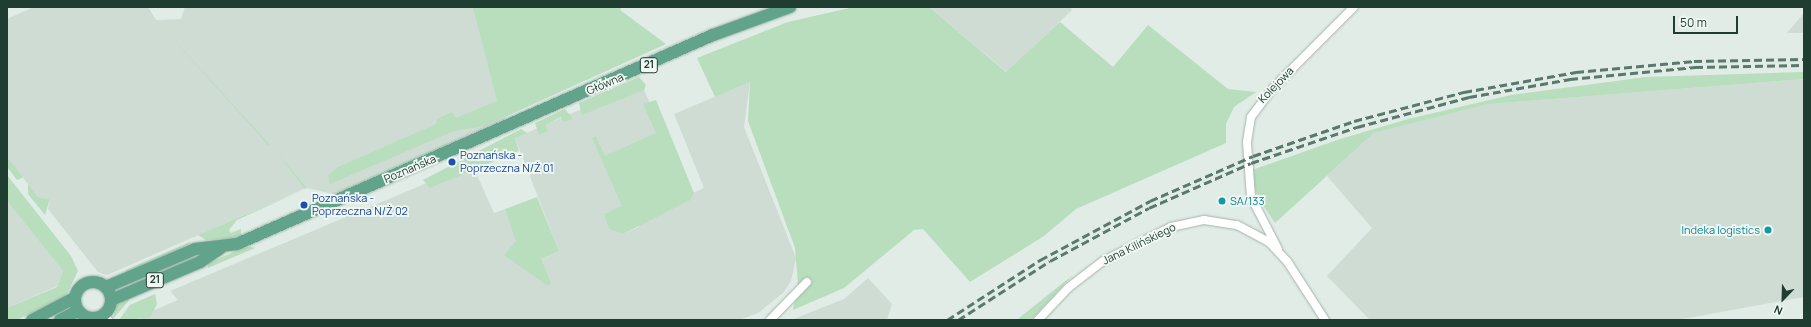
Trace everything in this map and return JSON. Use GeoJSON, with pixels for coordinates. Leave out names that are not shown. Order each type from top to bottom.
{"type":"FeatureCollection","features":[{"type":"Feature","properties":{"kind":"main road","name":"Główna"},"geometry":{"type":"LineString","coordinates":[[510,126],[713,35],[790,7]]}},
{"type":"Feature","properties":{"kind":"main road","name":"Poznańska"},"geometry":{"type":"LineString","coordinates":[[111,300],[200,262],[221,248],[510,126]]}},
{"type":"Feature","properties":{"kind":"main road","name":"Poznańska"},"geometry":{"type":"LineString","coordinates":[[106,287],[195,249],[221,248]]}},
{"type":"Feature","properties":{"kind":"main road"},"geometry":{"type":"LineString","coordinates":[[60,320],[78,311],[100,318],[111,300],[106,287],[88,282],[78,288],[74,298],[78,311]]}},
{"type":"Feature","properties":{"kind":"main road"},"geometry":{"type":"LineString","coordinates":[[32,320],[74,298]]}},
{"type":"Feature","properties":{"kind":"street","name":"Kolejowa"},"geometry":{"type":"LineString","coordinates":[[1278,251],[1251,197],[1247,142],[1251,116],[1267,94],[1354,7]]}},
{"type":"Feature","properties":{"kind":"street","name":"Jana Kilińskiego"},"geometry":{"type":"LineString","coordinates":[[1038,320],[1091,269],[1180,224],[1204,220],[1237,225],[1258,234],[1278,251]]}},
{"type":"Feature","properties":{"kind":"street"},"geometry":{"type":"LineString","coordinates":[[1278,251],[1293,269],[1325,320]]}},
{"type":"Feature","properties":{"kind":"street"},"geometry":{"type":"LineString","coordinates":[[770,320],[807,282]]}},
{"type":"Feature","properties":{"kind":"shaded area"},"geometry":{"type":"Polygon","coordinates":[[[34,7],[148,7],[156,20],[181,19],[185,7],[478,7],[507,120],[334,194],[307,188],[273,149],[306,188],[107,275],[98,272],[48,209],[50,199],[38,197],[7,157],[7,19],[34,7]]]}},
{"type":"Feature","properties":{"kind":"shaded area"},"geometry":{"type":"Polygon","coordinates":[[[929,7],[1070,7],[1072,10],[1007,72],[929,7]]]}},
{"type":"Feature","properties":{"kind":"shaded area"},"geometry":{"type":"Polygon","coordinates":[[[1804,13],[1804,33],[1787,33],[1804,13]]]}},
{"type":"Feature","properties":{"kind":"shaded area"},"geometry":{"type":"Polygon","coordinates":[[[1804,79],[1804,297],[1677,320],[1370,320],[1327,276],[1372,228],[1327,176],[1374,133],[1489,104],[1804,79]]]}},
{"type":"Feature","properties":{"kind":"shaded area"},"geometry":{"type":"Polygon","coordinates":[[[750,82],[744,127],[796,258],[791,281],[784,292],[758,313],[739,320],[141,320],[141,316],[178,300],[170,291],[472,164],[494,213],[505,209],[527,266],[559,251],[515,138],[641,83],[679,169],[622,207],[604,214],[610,229],[623,234],[639,227],[643,215],[704,188],[674,114],[750,82]]]}},
{"type":"Feature","properties":{"kind":"shaded area"},"geometry":{"type":"Polygon","coordinates":[[[7,201],[63,271],[57,286],[7,308],[7,201]]]}},
{"type":"Feature","properties":{"kind":"shaded area"},"geometry":{"type":"Polygon","coordinates":[[[868,278],[892,304],[887,320],[791,320],[844,299],[868,278]]]}},
{"type":"Feature","properties":{"kind":"green space"},"geometry":{"type":"Polygon","coordinates":[[[473,7],[622,7],[620,10],[666,44],[485,126],[454,131],[330,184],[328,175],[338,167],[436,124],[437,119],[452,112],[456,118],[497,101],[473,7]]]}},
{"type":"Feature","properties":{"kind":"green space"},"geometry":{"type":"Polygon","coordinates":[[[854,7],[929,7],[1006,72],[1060,22],[1113,67],[1148,25],[1228,89],[1256,92],[1234,107],[1226,124],[1226,143],[1076,209],[1044,236],[970,282],[923,229],[914,230],[844,288],[793,310],[798,284],[795,248],[748,121],[750,82],[715,97],[697,58],[788,22],[854,7]]]}},
{"type":"Feature","properties":{"kind":"green space"},"geometry":{"type":"Polygon","coordinates":[[[157,21],[270,145],[269,146],[157,21]]]}},
{"type":"Feature","properties":{"kind":"green space"},"geometry":{"type":"Polygon","coordinates":[[[1804,72],[1804,79],[1489,104],[1374,133],[1275,223],[1258,198],[1252,178],[1252,170],[1337,140],[1408,119],[1511,95],[1646,77],[1804,72]]]}},
{"type":"Feature","properties":{"kind":"green space"},"geometry":{"type":"Polygon","coordinates":[[[639,77],[646,85],[644,90],[582,115],[579,103],[639,77]]]}},
{"type":"Feature","properties":{"kind":"green space"},"geometry":{"type":"Polygon","coordinates":[[[656,100],[694,193],[690,200],[623,234],[609,229],[604,214],[622,206],[592,138],[596,136],[605,156],[656,133],[643,104],[656,100]]]}},
{"type":"Feature","properties":{"kind":"green space"},"geometry":{"type":"Polygon","coordinates":[[[565,109],[573,119],[563,122],[561,117],[545,125],[548,131],[539,135],[535,123],[565,109]]]}},
{"type":"Feature","properties":{"kind":"green space"},"geometry":{"type":"Polygon","coordinates":[[[521,129],[527,133],[515,138],[519,151],[430,188],[423,180],[521,129]]]}},
{"type":"Feature","properties":{"kind":"green space"},"geometry":{"type":"Polygon","coordinates":[[[470,136],[340,193],[339,191],[457,139],[470,136]]]}},
{"type":"Feature","properties":{"kind":"green space"},"geometry":{"type":"Polygon","coordinates":[[[274,149],[307,188],[305,189],[274,149]]]}},
{"type":"Feature","properties":{"kind":"green space"},"geometry":{"type":"Polygon","coordinates":[[[7,157],[23,177],[22,178],[17,180],[7,167],[7,157]]]}},
{"type":"Feature","properties":{"kind":"green space"},"geometry":{"type":"Polygon","coordinates":[[[7,175],[71,256],[78,271],[66,296],[17,320],[7,320],[7,308],[57,287],[63,271],[7,201],[7,175]]]}},
{"type":"Feature","properties":{"kind":"green space"},"geometry":{"type":"Polygon","coordinates":[[[28,184],[38,197],[50,199],[45,215],[28,194],[28,184]]]}},
{"type":"Feature","properties":{"kind":"green space"},"geometry":{"type":"Polygon","coordinates":[[[302,190],[237,220],[229,230],[231,233],[241,229],[241,238],[206,240],[198,235],[302,190]]]}},
{"type":"Feature","properties":{"kind":"green space"},"geometry":{"type":"Polygon","coordinates":[[[537,197],[559,251],[541,259],[551,283],[548,286],[504,255],[516,241],[505,209],[537,197]]]}},
{"type":"Feature","properties":{"kind":"green space"},"geometry":{"type":"Polygon","coordinates":[[[190,242],[190,244],[125,273],[126,270],[190,242]]]}},
{"type":"Feature","properties":{"kind":"green space"},"geometry":{"type":"Polygon","coordinates":[[[247,246],[255,248],[208,268],[207,264],[247,246]]]}},
{"type":"Feature","properties":{"kind":"green space"},"geometry":{"type":"Polygon","coordinates":[[[192,256],[195,258],[132,285],[130,282],[192,256]]]}},
{"type":"Feature","properties":{"kind":"green space"},"geometry":{"type":"Polygon","coordinates":[[[1073,275],[1031,320],[1017,320],[1019,318],[1073,275]]]}},
{"type":"Feature","properties":{"kind":"green space"},"geometry":{"type":"Polygon","coordinates":[[[155,294],[157,304],[150,318],[119,320],[130,305],[155,294]]]}},
{"type":"Feature","properties":{"kind":"green space"},"geometry":{"type":"Polygon","coordinates":[[[131,297],[130,299],[113,319],[116,305],[131,297]]]}},
{"type":"Feature","properties":{"kind":"railway"},"geometry":{"type":"LineString","coordinates":[[947,320],[1040,260],[1150,201],[1253,156],[1354,121],[1464,92],[1576,72],[1694,61],[1804,59]]}},
{"type":"Feature","properties":{"kind":"railway"},"geometry":{"type":"LineString","coordinates":[[958,320],[1050,261],[1149,208],[1251,163],[1357,127],[1469,97],[1570,79],[1695,67],[1804,65]]}},
{"type":"Feature","properties":{"kind":"place","name":"Poznańska - Poprzeczna N/Ż 01"},"geometry":{"type":"Point","coordinates":[452,162]}},
{"type":"Feature","properties":{"kind":"place","name":"SA/133"},"geometry":{"type":"Point","coordinates":[1222,201]}},
{"type":"Feature","properties":{"kind":"place","name":"Poznańska - Poprzeczna N/Ż 02"},"geometry":{"type":"Point","coordinates":[304,205]}},
{"type":"Feature","properties":{"kind":"place","name":"Indeka logistics"},"geometry":{"type":"Point","coordinates":[1768,230]}}]}
